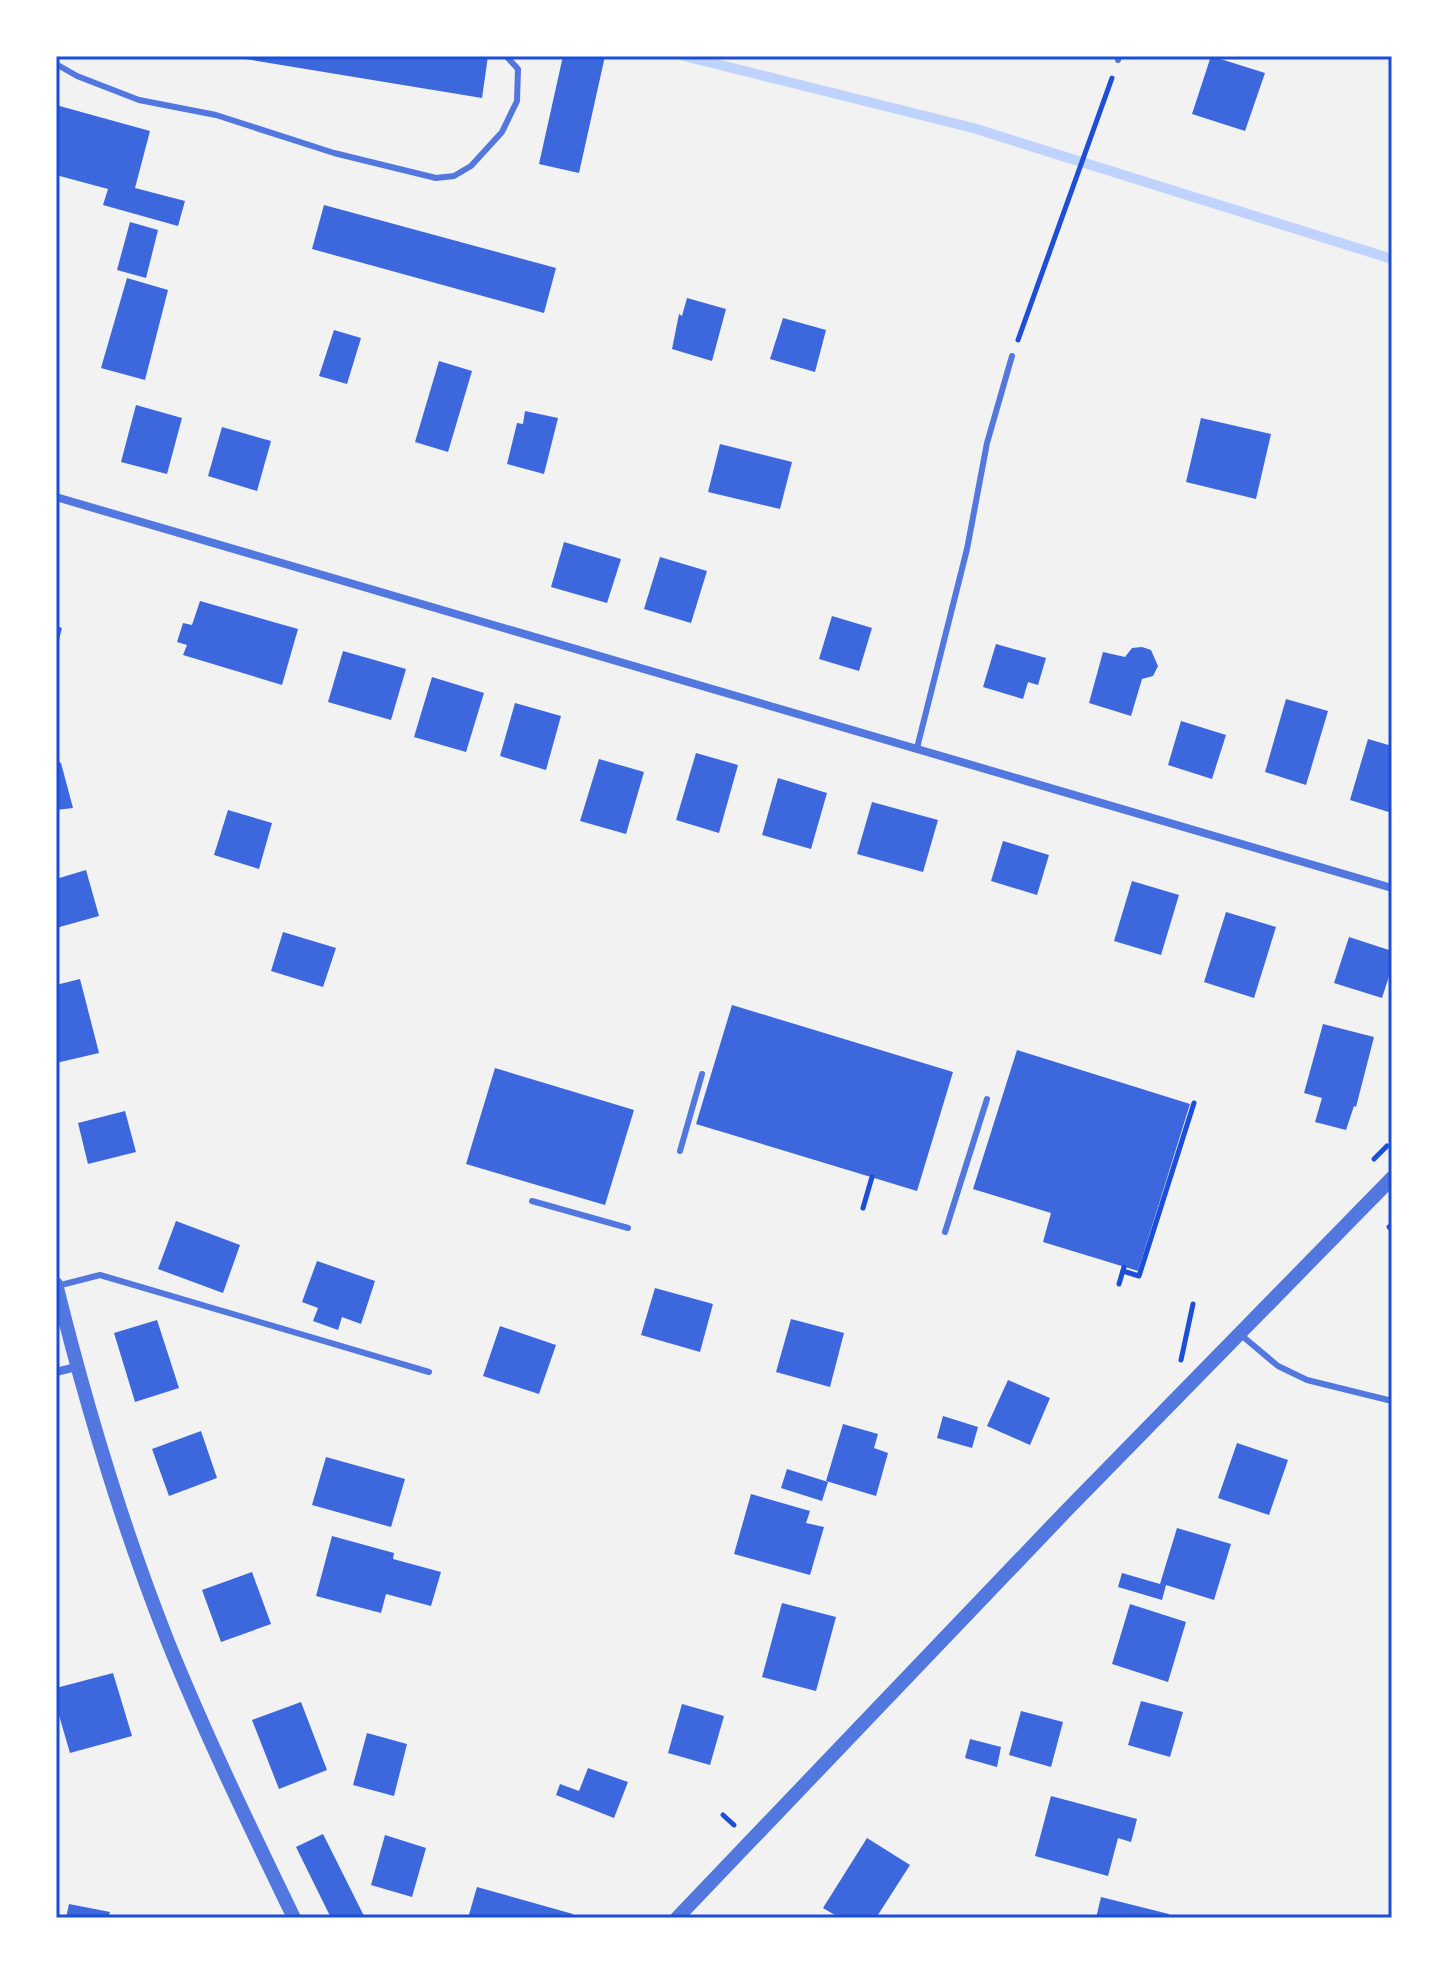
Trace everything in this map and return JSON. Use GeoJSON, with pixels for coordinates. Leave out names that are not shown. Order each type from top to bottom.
{"type":"FeatureCollection","features":[{"type":"Feature","properties":{"kind":"street"},"geometry":{"type":"LineString","coordinates":[[56,497],[1392,888]]}},
{"type":"Feature","properties":{"kind":"street"},"geometry":{"type":"LineString","coordinates":[[677,1918],[1392,1178]]}},
{"type":"Feature","properties":{"kind":"street"},"geometry":{"type":"LineString","coordinates":[[56,1285],[101,1452],[167,1639],[217,1759],[294,1918]]}},
{"type":"Feature","properties":{"kind":"street"},"geometry":{"type":"LineString","coordinates":[[56,1372],[76,1367]]}},
{"type":"Feature","properties":{"kind":"lane"},"geometry":{"type":"LineString","coordinates":[[56,64],[77,76],[139,100],[216,115],[334,153],[436,178],[454,176],[471,166],[502,132],[517,101],[518,69],[506,56]]}},
{"type":"Feature","properties":{"kind":"lane"},"geometry":{"type":"LineString","coordinates":[[917,748],[967,549],[987,443],[1012,356]]}},
{"type":"Feature","properties":{"kind":"lane"},"geometry":{"type":"LineString","coordinates":[[680,1151],[702,1074]]}},
{"type":"Feature","properties":{"kind":"lane"},"geometry":{"type":"LineString","coordinates":[[945,1232],[987,1099]]}},
{"type":"Feature","properties":{"kind":"lane"},"geometry":{"type":"LineString","coordinates":[[532,1201],[628,1228]]}},
{"type":"Feature","properties":{"kind":"lane"},"geometry":{"type":"LineString","coordinates":[[56,1285],[100,1275],[429,1372]]}},
{"type":"Feature","properties":{"kind":"lane"},"geometry":{"type":"LineString","coordinates":[[1240,1333],[1278,1366],[1307,1380],[1392,1401]]}},
{"type":"Feature","properties":{"kind":"path"},"geometry":{"type":"LineString","coordinates":[[1012,356],[1119,58]]}},
{"type":"Feature","properties":{"kind":"path"},"geometry":{"type":"LineString","coordinates":[[1119,1284],[1124,1269],[1139,1276],[1194,1103]]}},
{"type":"Feature","properties":{"kind":"path"},"geometry":{"type":"LineString","coordinates":[[863,1208],[872,1177]]}},
{"type":"Feature","properties":{"kind":"building"},"geometry":{"type":"Polygon","coordinates":[[[227,56],[488,56],[482,98],[227,56]]]}},
{"type":"Feature","properties":{"kind":"building"},"geometry":{"type":"Polygon","coordinates":[[[563,56],[605,56],[579,173],[539,164],[563,56]]]}},
{"type":"Feature","properties":{"kind":"building"},"geometry":{"type":"Polygon","coordinates":[[[1211,56],[1265,73],[1245,131],[1192,114],[1211,56]]]}},
{"type":"Feature","properties":{"kind":"building"},"geometry":{"type":"Polygon","coordinates":[[[56,105],[150,131],[135,188],[185,201],[178,226],[103,205],[108,189],[56,175],[56,105]]]}},
{"type":"Feature","properties":{"kind":"building"},"geometry":{"type":"Polygon","coordinates":[[[324,205],[556,268],[544,313],[312,249],[324,205]]]}},
{"type":"Feature","properties":{"kind":"building"},"geometry":{"type":"Polygon","coordinates":[[[130,222],[158,230],[146,278],[117,270],[130,222]]]}},
{"type":"Feature","properties":{"kind":"building"},"geometry":{"type":"Polygon","coordinates":[[[127,278],[168,290],[145,380],[101,368],[127,278]]]}},
{"type":"Feature","properties":{"kind":"building"},"geometry":{"type":"Polygon","coordinates":[[[687,298],[726,309],[712,361],[672,349],[679,314],[682,316],[687,298]]]}},
{"type":"Feature","properties":{"kind":"building"},"geometry":{"type":"Polygon","coordinates":[[[783,318],[826,330],[815,372],[770,359],[783,318]]]}},
{"type":"Feature","properties":{"kind":"building"},"geometry":{"type":"Polygon","coordinates":[[[334,330],[361,338],[347,384],[319,376],[334,330]]]}},
{"type":"Feature","properties":{"kind":"building"},"geometry":{"type":"Polygon","coordinates":[[[439,361],[472,371],[448,452],[415,442],[439,361]]]}},
{"type":"Feature","properties":{"kind":"building"},"geometry":{"type":"Polygon","coordinates":[[[136,405],[182,418],[167,474],[121,462],[136,405]]]}},
{"type":"Feature","properties":{"kind":"building"},"geometry":{"type":"Polygon","coordinates":[[[525,411],[558,418],[544,474],[507,464],[517,423],[523,424],[525,411]]]}},
{"type":"Feature","properties":{"kind":"building"},"geometry":{"type":"Polygon","coordinates":[[[1201,418],[1271,434],[1256,499],[1186,482],[1201,418]]]}},
{"type":"Feature","properties":{"kind":"building"},"geometry":{"type":"Polygon","coordinates":[[[222,427],[271,441],[257,491],[208,476],[222,427]]]}},
{"type":"Feature","properties":{"kind":"building"},"geometry":{"type":"Polygon","coordinates":[[[720,444],[792,462],[780,509],[708,492],[720,444]]]}},
{"type":"Feature","properties":{"kind":"building"},"geometry":{"type":"Polygon","coordinates":[[[564,542],[621,559],[607,603],[551,587],[564,542]]]}},
{"type":"Feature","properties":{"kind":"building"},"geometry":{"type":"Polygon","coordinates":[[[660,557],[707,571],[691,623],[644,609],[660,557]]]}},
{"type":"Feature","properties":{"kind":"building"},"geometry":{"type":"Polygon","coordinates":[[[200,601],[298,629],[282,685],[183,655],[187,645],[177,642],[183,623],[192,625],[200,601]]]}},
{"type":"Feature","properties":{"kind":"building"},"geometry":{"type":"Polygon","coordinates":[[[832,616],[872,628],[859,671],[819,659],[832,616]]]}},
{"type":"Feature","properties":{"kind":"building"},"geometry":{"type":"Polygon","coordinates":[[[56,626],[62,628],[57,647],[56,646],[56,626]]]}},
{"type":"Feature","properties":{"kind":"building"},"geometry":{"type":"Polygon","coordinates":[[[996,644],[1046,658],[1038,685],[1028,682],[1023,699],[983,687],[996,644]]]}},
{"type":"Feature","properties":{"kind":"building"},"geometry":{"type":"Polygon","coordinates":[[[1132,648],[1151,650],[1158,666],[1153,676],[1142,679],[1131,716],[1089,703],[1103,652],[1125,657],[1132,648]]]}},
{"type":"Feature","properties":{"kind":"building"},"geometry":{"type":"Polygon","coordinates":[[[343,651],[406,669],[391,720],[328,702],[343,651]]]}},
{"type":"Feature","properties":{"kind":"building"},"geometry":{"type":"Polygon","coordinates":[[[432,677],[484,693],[466,752],[414,737],[432,677]]]}},
{"type":"Feature","properties":{"kind":"building"},"geometry":{"type":"Polygon","coordinates":[[[1286,699],[1328,711],[1306,785],[1265,772],[1286,699]]]}},
{"type":"Feature","properties":{"kind":"building"},"geometry":{"type":"Polygon","coordinates":[[[515,703],[561,716],[546,770],[500,756],[515,703]]]}},
{"type":"Feature","properties":{"kind":"building"},"geometry":{"type":"Polygon","coordinates":[[[1181,721],[1226,735],[1212,779],[1168,765],[1181,721]]]}},
{"type":"Feature","properties":{"kind":"building"},"geometry":{"type":"Polygon","coordinates":[[[1368,739],[1392,746],[1392,813],[1350,800],[1368,739]]]}},
{"type":"Feature","properties":{"kind":"building"},"geometry":{"type":"Polygon","coordinates":[[[696,753],[738,765],[719,833],[676,820],[696,753]]]}},
{"type":"Feature","properties":{"kind":"building"},"geometry":{"type":"Polygon","coordinates":[[[599,759],[644,772],[626,834],[580,821],[599,759]]]}},
{"type":"Feature","properties":{"kind":"building"},"geometry":{"type":"Polygon","coordinates":[[[56,760],[61,763],[73,808],[56,810],[56,760]]]}},
{"type":"Feature","properties":{"kind":"building"},"geometry":{"type":"Polygon","coordinates":[[[778,778],[827,793],[811,849],[762,835],[778,778]]]}},
{"type":"Feature","properties":{"kind":"building"},"geometry":{"type":"Polygon","coordinates":[[[872,802],[938,820],[923,872],[857,854],[872,802]]]}},
{"type":"Feature","properties":{"kind":"building"},"geometry":{"type":"Polygon","coordinates":[[[228,810],[272,823],[259,869],[214,855],[228,810]]]}},
{"type":"Feature","properties":{"kind":"building"},"geometry":{"type":"Polygon","coordinates":[[[1003,841],[1049,855],[1037,895],[991,881],[1003,841]]]}},
{"type":"Feature","properties":{"kind":"building"},"geometry":{"type":"Polygon","coordinates":[[[86,870],[99,916],[56,928],[56,879],[86,870]]]}},
{"type":"Feature","properties":{"kind":"building"},"geometry":{"type":"Polygon","coordinates":[[[1132,881],[1179,895],[1161,955],[1114,941],[1132,881]]]}},
{"type":"Feature","properties":{"kind":"building"},"geometry":{"type":"Polygon","coordinates":[[[1226,912],[1276,927],[1254,998],[1204,982],[1226,912]]]}},
{"type":"Feature","properties":{"kind":"building"},"geometry":{"type":"Polygon","coordinates":[[[283,932],[336,948],[323,987],[271,971],[283,932]]]}},
{"type":"Feature","properties":{"kind":"building"},"geometry":{"type":"Polygon","coordinates":[[[1349,937],[1392,951],[1392,967],[1382,998],[1334,983],[1349,937]]]}},
{"type":"Feature","properties":{"kind":"building"},"geometry":{"type":"Polygon","coordinates":[[[80,979],[99,1053],[56,1063],[56,985],[80,979]]]}},
{"type":"Feature","properties":{"kind":"building"},"geometry":{"type":"Polygon","coordinates":[[[732,1005],[953,1072],[917,1191],[696,1124],[732,1005]]]}},
{"type":"Feature","properties":{"kind":"building"},"geometry":{"type":"Polygon","coordinates":[[[1323,1024],[1374,1037],[1356,1107],[1346,1130],[1315,1122],[1322,1098],[1304,1093],[1323,1024]]]}},
{"type":"Feature","properties":{"kind":"building"},"geometry":{"type":"Polygon","coordinates":[[[1017,1050],[1190,1104],[1138,1271],[1043,1242],[1051,1213],[973,1189],[1017,1050]]]}},
{"type":"Feature","properties":{"kind":"building"},"geometry":{"type":"Polygon","coordinates":[[[495,1068],[634,1110],[605,1205],[466,1164],[495,1068]]]}},
{"type":"Feature","properties":{"kind":"building"},"geometry":{"type":"Polygon","coordinates":[[[125,1111],[136,1152],[88,1164],[78,1123],[125,1111]]]}},
{"type":"Feature","properties":{"kind":"building"},"geometry":{"type":"Polygon","coordinates":[[[176,1221],[240,1245],[223,1293],[158,1269],[176,1221]]]}},
{"type":"Feature","properties":{"kind":"building"},"geometry":{"type":"Polygon","coordinates":[[[317,1261],[375,1281],[361,1324],[342,1317],[338,1330],[313,1321],[318,1308],[302,1302],[317,1261]]]}},
{"type":"Feature","properties":{"kind":"building"},"geometry":{"type":"Polygon","coordinates":[[[655,1288],[713,1304],[700,1352],[641,1335],[655,1288]]]}},
{"type":"Feature","properties":{"kind":"building"},"geometry":{"type":"Polygon","coordinates":[[[791,1319],[844,1333],[830,1387],[776,1372],[791,1319]]]}},
{"type":"Feature","properties":{"kind":"building"},"geometry":{"type":"Polygon","coordinates":[[[157,1320],[179,1388],[135,1402],[114,1333],[157,1320]]]}},
{"type":"Feature","properties":{"kind":"building"},"geometry":{"type":"Polygon","coordinates":[[[500,1326],[556,1345],[539,1394],[483,1376],[500,1326]]]}},
{"type":"Feature","properties":{"kind":"building"},"geometry":{"type":"Polygon","coordinates":[[[1008,1380],[1050,1398],[1030,1445],[987,1426],[1008,1380]]]}},
{"type":"Feature","properties":{"kind":"building"},"geometry":{"type":"Polygon","coordinates":[[[943,1416],[978,1427],[972,1448],[937,1438],[943,1416]]]}},
{"type":"Feature","properties":{"kind":"building"},"geometry":{"type":"Polygon","coordinates":[[[843,1424],[878,1434],[874,1448],[888,1453],[876,1496],[826,1481],[843,1424]]]}},
{"type":"Feature","properties":{"kind":"building"},"geometry":{"type":"Polygon","coordinates":[[[201,1431],[217,1478],[169,1496],[152,1449],[201,1431]]]}},
{"type":"Feature","properties":{"kind":"building"},"geometry":{"type":"Polygon","coordinates":[[[1237,1443],[1288,1460],[1269,1515],[1218,1498],[1237,1443]]]}},
{"type":"Feature","properties":{"kind":"building"},"geometry":{"type":"Polygon","coordinates":[[[326,1457],[405,1479],[391,1527],[312,1505],[326,1457]]]}},
{"type":"Feature","properties":{"kind":"building"},"geometry":{"type":"Polygon","coordinates":[[[787,1469],[828,1482],[822,1501],[781,1488],[787,1469]]]}},
{"type":"Feature","properties":{"kind":"building"},"geometry":{"type":"Polygon","coordinates":[[[751,1494],[810,1511],[806,1523],[824,1527],[810,1575],[734,1554],[751,1494]]]}},
{"type":"Feature","properties":{"kind":"building"},"geometry":{"type":"Polygon","coordinates":[[[1177,1528],[1231,1544],[1214,1600],[1166,1585],[1162,1600],[1118,1587],[1122,1573],[1160,1584],[1177,1528]]]}},
{"type":"Feature","properties":{"kind":"building"},"geometry":{"type":"Polygon","coordinates":[[[332,1536],[394,1553],[393,1559],[441,1572],[431,1606],[386,1594],[381,1613],[316,1596],[332,1536]]]}},
{"type":"Feature","properties":{"kind":"building"},"geometry":{"type":"Polygon","coordinates":[[[252,1572],[271,1624],[221,1642],[202,1590],[252,1572]]]}},
{"type":"Feature","properties":{"kind":"building"},"geometry":{"type":"Polygon","coordinates":[[[782,1603],[836,1617],[816,1691],[762,1677],[782,1603]]]}},
{"type":"Feature","properties":{"kind":"building"},"geometry":{"type":"Polygon","coordinates":[[[1130,1604],[1186,1622],[1168,1682],[1112,1664],[1130,1604]]]}},
{"type":"Feature","properties":{"kind":"building"},"geometry":{"type":"Polygon","coordinates":[[[113,1673],[132,1736],[70,1753],[56,1705],[56,1688],[113,1673]]]}},
{"type":"Feature","properties":{"kind":"building"},"geometry":{"type":"Polygon","coordinates":[[[1141,1701],[1183,1712],[1170,1757],[1128,1745],[1141,1701]]]}},
{"type":"Feature","properties":{"kind":"building"},"geometry":{"type":"Polygon","coordinates":[[[301,1702],[327,1770],[279,1789],[252,1720],[301,1702]]]}},
{"type":"Feature","properties":{"kind":"building"},"geometry":{"type":"Polygon","coordinates":[[[682,1704],[724,1716],[710,1765],[668,1753],[682,1704]]]}},
{"type":"Feature","properties":{"kind":"building"},"geometry":{"type":"Polygon","coordinates":[[[1021,1711],[1063,1722],[1051,1767],[1009,1755],[1021,1711]]]}},
{"type":"Feature","properties":{"kind":"building"},"geometry":{"type":"Polygon","coordinates":[[[367,1733],[407,1744],[394,1796],[353,1785],[367,1733]]]}},
{"type":"Feature","properties":{"kind":"building"},"geometry":{"type":"Polygon","coordinates":[[[970,1739],[1001,1747],[997,1767],[965,1758],[970,1739]]]}},
{"type":"Feature","properties":{"kind":"building"},"geometry":{"type":"Polygon","coordinates":[[[588,1768],[628,1782],[614,1818],[556,1795],[560,1784],[579,1791],[588,1768]]]}},
{"type":"Feature","properties":{"kind":"building"},"geometry":{"type":"Polygon","coordinates":[[[1051,1796],[1137,1819],[1131,1842],[1118,1838],[1108,1876],[1035,1856],[1051,1796]]]}},
{"type":"Feature","properties":{"kind":"building"},"geometry":{"type":"Polygon","coordinates":[[[323,1834],[365,1918],[331,1918],[296,1847],[323,1834]]]}},
{"type":"Feature","properties":{"kind":"building"},"geometry":{"type":"Polygon","coordinates":[[[385,1835],[426,1848],[412,1897],[371,1885],[385,1835]]]}},
{"type":"Feature","properties":{"kind":"building"},"geometry":{"type":"Polygon","coordinates":[[[867,1838],[910,1865],[876,1918],[840,1918],[823,1908],[867,1838]]]}},
{"type":"Feature","properties":{"kind":"building"},"geometry":{"type":"Polygon","coordinates":[[[477,1887],[573,1914],[572,1918],[468,1918],[477,1887]]]}},
{"type":"Feature","properties":{"kind":"building"},"geometry":{"type":"Polygon","coordinates":[[[1101,1897],[1169,1914],[1168,1918],[1096,1918],[1101,1897]]]}},
{"type":"Feature","properties":{"kind":"building"},"geometry":{"type":"Polygon","coordinates":[[[69,1904],[110,1912],[108,1918],[66,1918],[69,1904]]]}},
{"type":"Feature","properties":{"kind":"waterway"},"geometry":{"type":"LineString","coordinates":[[684,56],[973,128],[1392,259]]}}]}
